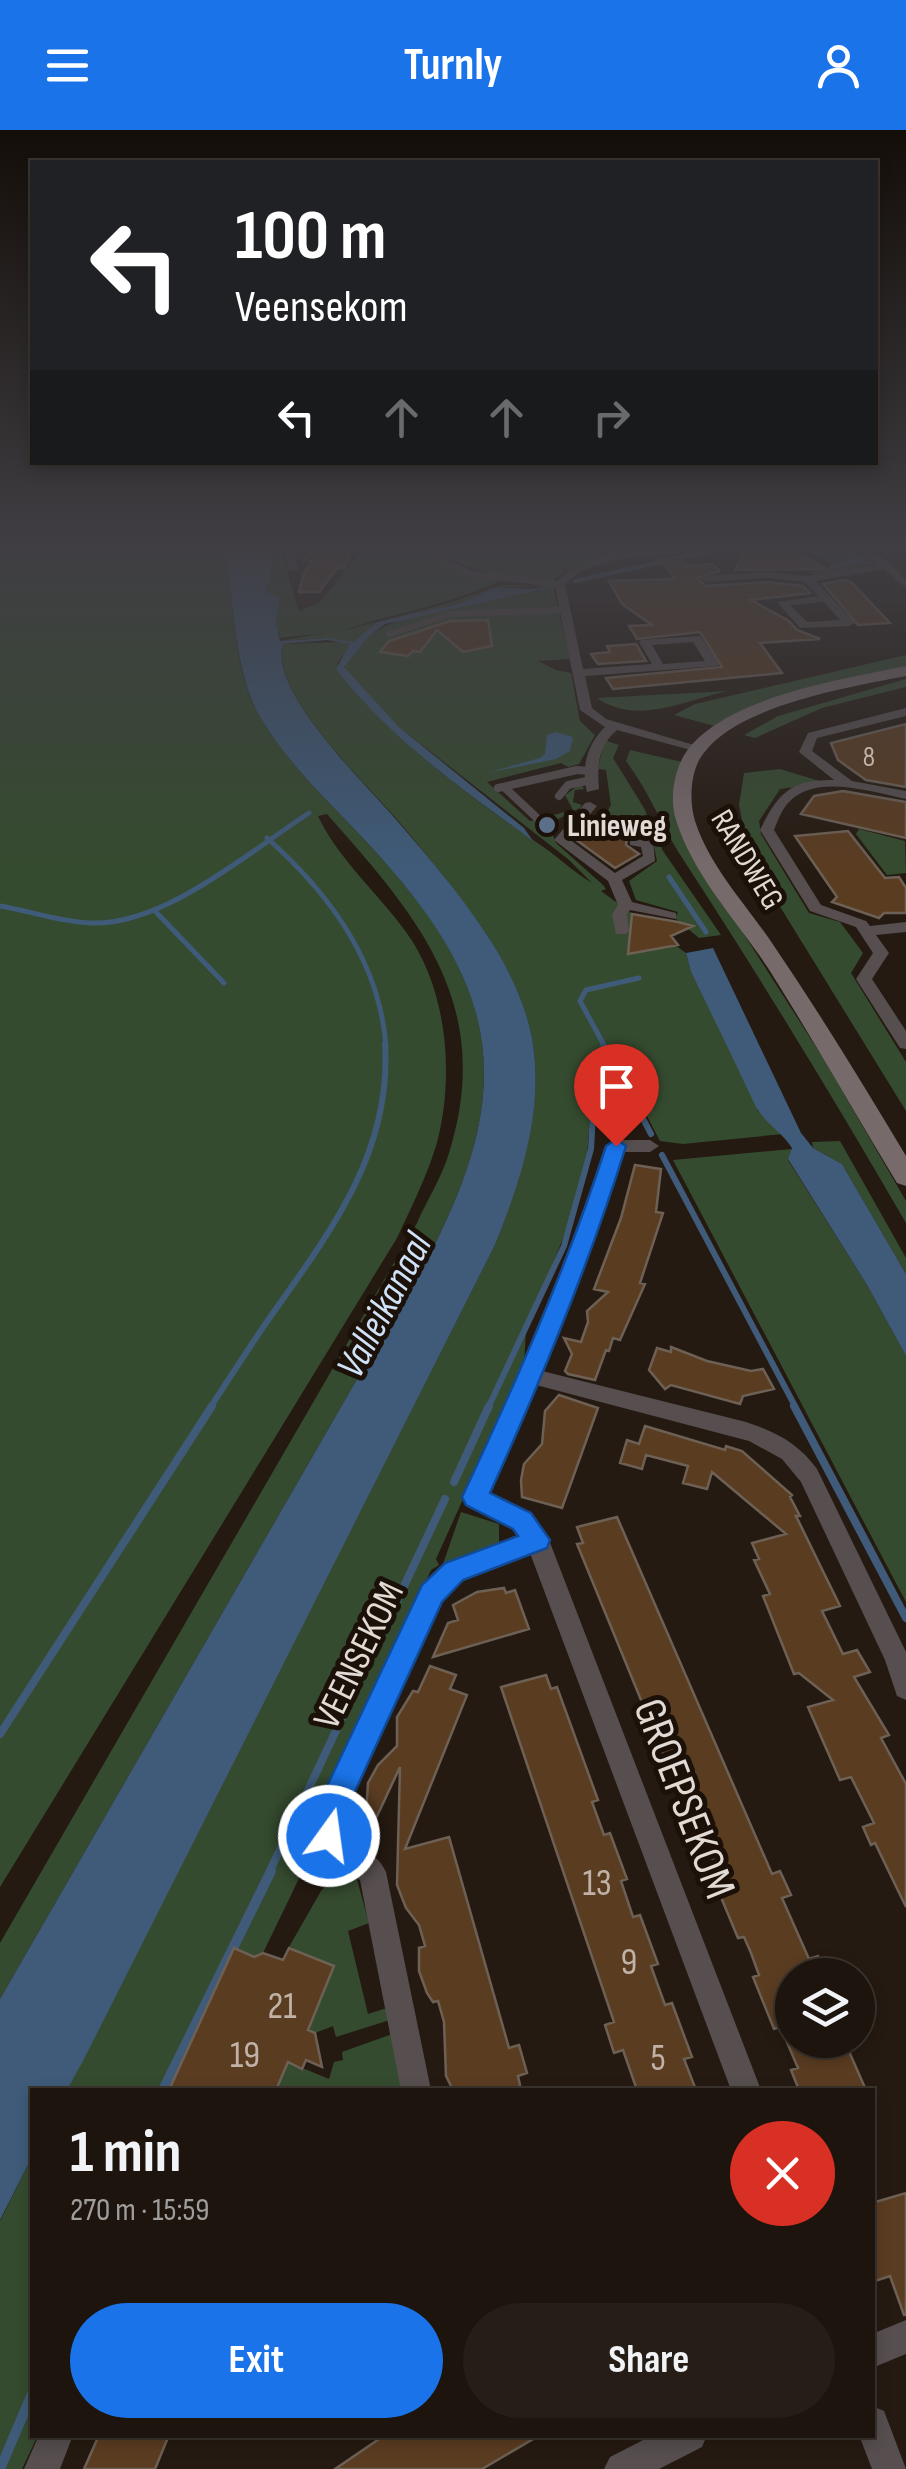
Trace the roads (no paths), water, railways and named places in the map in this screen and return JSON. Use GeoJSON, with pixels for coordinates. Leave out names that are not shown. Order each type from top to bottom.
{"type":"FeatureCollection","features":[{"type":"Feature","properties":{"kind":"main road"},"geometry":{"type":"LineString","coordinates":[[706,750],[775,714],[906,674]]}},
{"type":"Feature","properties":{"kind":"main road","name":"RANDWEG"},"geometry":{"type":"LineString","coordinates":[[706,750],[683,787],[684,817],[712,873],[762,944],[906,1177]]}},
{"type":"Feature","properties":{"kind":"street"},"geometry":{"type":"LineString","coordinates":[[573,653],[586,710],[602,722],[706,750]]}},
{"type":"Feature","properties":{"kind":"street"},"geometry":{"type":"LineString","coordinates":[[652,653],[660,668]]}},
{"type":"Feature","properties":{"kind":"street"},"geometry":{"type":"LineString","coordinates":[[706,653],[724,680]]}},
{"type":"Feature","properties":{"kind":"street"},"geometry":{"type":"LineString","coordinates":[[578,674],[713,664]]}},
{"type":"Feature","properties":{"kind":"street"},"geometry":{"type":"LineString","coordinates":[[846,782],[806,752],[812,736],[906,712]]}},
{"type":"Feature","properties":{"kind":"street"},"geometry":{"type":"LineString","coordinates":[[591,780],[597,740],[614,726]]}},
{"type":"Feature","properties":{"kind":"street"},"geometry":{"type":"LineString","coordinates":[[906,795],[846,782],[801,789],[784,798],[767,830],[815,908],[860,924],[882,953],[864,979],[906,1044]]}},
{"type":"Feature","properties":{"kind":"street"},"geometry":{"type":"LineString","coordinates":[[590,806],[561,840],[614,878],[626,904]]}},
{"type":"Feature","properties":{"kind":"street"},"geometry":{"type":"LineString","coordinates":[[614,878],[650,858],[648,844],[634,842]]}},
{"type":"Feature","properties":{"kind":"street"},"geometry":{"type":"LineString","coordinates":[[626,904],[671,916]]}},
{"type":"Feature","properties":{"kind":"street"},"geometry":{"type":"LineString","coordinates":[[621,931],[620,914],[626,904]]}},
{"type":"Feature","properties":{"kind":"street"},"geometry":{"type":"LineString","coordinates":[[871,938],[906,927]]}},
{"type":"Feature","properties":{"kind":"street"},"geometry":{"type":"LineString","coordinates":[[871,938],[906,940]]}},
{"type":"Feature","properties":{"kind":"street"},"geometry":{"type":"LineString","coordinates":[[537,1540],[522,1521],[475,1497],[531,1376],[593,1218],[616,1146],[650,1146]]}},
{"type":"Feature","properties":{"kind":"street"},"geometry":{"type":"LineString","coordinates":[[531,1376],[746,1431],[778,1441],[794,1452],[810,1476],[898,1659],[906,1688]]}},
{"type":"Feature","properties":{"kind":"street","name":"VEENSEKOM"},"geometry":{"type":"LineString","coordinates":[[416,2088],[372,1872],[336,1846],[326,1822],[432,1594],[454,1571],[537,1540]]}},
{"type":"Feature","properties":{"kind":"street","name":"GROEPSEKOM"},"geometry":{"type":"LineString","coordinates":[[537,1540],[745,2088]]}},
{"type":"Feature","properties":{"kind":"street"},"geometry":{"type":"LineString","coordinates":[[875,2350],[906,2337]]}},
{"type":"Feature","properties":{"kind":"street"},"geometry":{"type":"LineString","coordinates":[[875,2430],[890,2469]]}},
{"type":"Feature","properties":{"kind":"street"},"geometry":{"type":"LineString","coordinates":[[42,2469],[55,2438]]}},
{"type":"Feature","properties":{"kind":"street"},"geometry":{"type":"LineString","coordinates":[[622,2469],[684,2438]]}},
{"type":"Feature","properties":{"kind":"lane"},"geometry":{"type":"LineString","coordinates":[[536,817],[501,788],[577,770],[591,780]]}},
{"type":"Feature","properties":{"kind":"lane"},"geometry":{"type":"LineString","coordinates":[[561,792],[574,782],[591,780]]}},
{"type":"Feature","properties":{"kind":"water"},"geometry":{"type":"Polygon","coordinates":[[[283,653],[282,664],[291,687],[306,713],[444,877],[502,959],[517,989],[532,1036],[536,1077],[532,1126],[520,1175],[495,1245],[84,2059],[68,2088],[30,2088],[30,2161],[0,2220],[0,1999],[436,1242],[462,1184],[477,1131],[484,1081],[481,1034],[468,989],[446,944],[414,897],[271,734],[250,697],[239,654],[283,653]]]}},
{"type":"Feature","properties":{"kind":"water"},"geometry":{"type":"Polygon","coordinates":[[[345,653],[355,653],[344,667],[399,727],[524,828],[533,841],[428,762],[379,718],[336,669],[345,653]]]}},
{"type":"Feature","properties":{"kind":"water"},"geometry":{"type":"Polygon","coordinates":[[[556,732],[573,737],[570,751],[556,759],[487,773],[540,758],[545,754],[547,735],[556,732]]]}},
{"type":"Feature","properties":{"kind":"water"},"geometry":{"type":"Polygon","coordinates":[[[713,948],[801,1133],[813,1148],[842,1164],[906,1274],[906,1356],[867,1285],[788,1159],[792,1148],[756,1107],[691,972],[686,953],[713,948]]]}},
{"type":"Feature","properties":{"kind":"waterway"},"geometry":{"type":"LineString","coordinates":[[269,840],[309,813]]}},
{"type":"Feature","properties":{"kind":"waterway"},"geometry":{"type":"LineString","coordinates":[[0,906],[91,923],[119,921],[176,900],[269,840]]}},
{"type":"Feature","properties":{"kind":"waterway"},"geometry":{"type":"LineString","coordinates":[[269,840],[311,882],[348,931],[374,986],[386,1047]]}},
{"type":"Feature","properties":{"kind":"waterway"},"geometry":{"type":"LineString","coordinates":[[669,877],[706,932]]}},
{"type":"Feature","properties":{"kind":"waterway"},"geometry":{"type":"LineString","coordinates":[[155,911],[224,983]]}},
{"type":"Feature","properties":{"kind":"waterway"},"geometry":{"type":"LineString","coordinates":[[605,1047],[580,1001],[586,990],[639,978]]}},
{"type":"Feature","properties":{"kind":"waterway"},"geometry":{"type":"LineString","coordinates":[[210,1408],[316,1251],[354,1187],[379,1119],[385,1083],[385,1044]]}},
{"type":"Feature","properties":{"kind":"waterway"},"geometry":{"type":"LineString","coordinates":[[603,1044],[617,1069]]}},
{"type":"Feature","properties":{"kind":"waterway"},"geometry":{"type":"LineString","coordinates":[[488,1408],[564,1246],[591,1149],[595,1080],[617,1069]]}},
{"type":"Feature","properties":{"kind":"waterway"},"geometry":{"type":"LineString","coordinates":[[617,1069],[651,1134]]}},
{"type":"Feature","properties":{"kind":"waterway"},"geometry":{"type":"LineString","coordinates":[[662,1155],[796,1408]]}},
{"type":"Feature","properties":{"kind":"waterway"},"geometry":{"type":"LineString","coordinates":[[0,1734],[212,1406]]}},
{"type":"Feature","properties":{"kind":"waterway"},"geometry":{"type":"LineString","coordinates":[[454,1482],[489,1406]]}},
{"type":"Feature","properties":{"kind":"waterway"},"geometry":{"type":"LineString","coordinates":[[794,1406],[906,1618]]}},
{"type":"Feature","properties":{"kind":"waterway"},"geometry":{"type":"LineString","coordinates":[[269,1873],[445,1499]]}},
{"type":"Feature","properties":{"kind":"waterway"},"geometry":{"type":"LineString","coordinates":[[164,2088],[271,1871]]}},
{"type":"Feature","properties":{"kind":"waterway"},"geometry":{"type":"LineString","coordinates":[[0,2469],[30,2399]]}},
{"type":"Feature","properties":{"kind":"place","name":"Linieweg"},"geometry":{"type":"Point","coordinates":[547,825]}},
{"type":"Feature","properties":{"kind":"water label","name":"Valleikanaal"},"geometry":{"type":"Point","coordinates":[383,1305]}}]}
